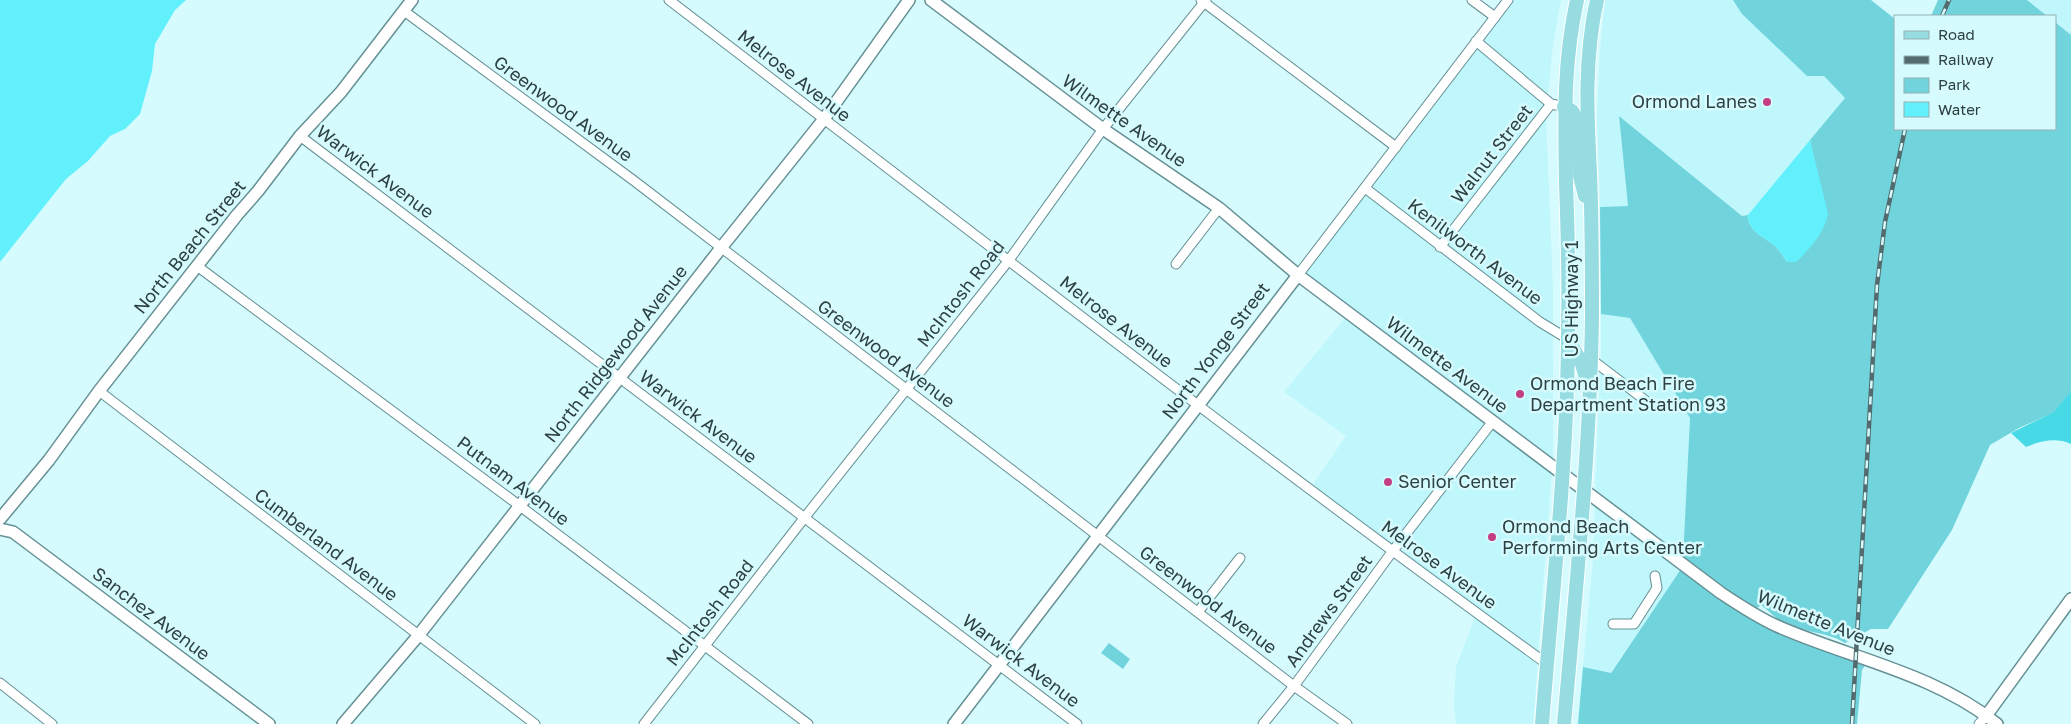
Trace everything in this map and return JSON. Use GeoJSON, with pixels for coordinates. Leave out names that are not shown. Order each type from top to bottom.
{"type":"FeatureCollection","features":[{"type":"Feature","properties":{"kind":"main road"},"geometry":{"type":"LineString","coordinates":[[1577,0],[1558,105],[1572,111],[1576,119],[1580,176],[1591,218]]}},
{"type":"Feature","properties":{"kind":"main road"},"geometry":{"type":"LineString","coordinates":[[1567,54],[1572,67],[1571,93],[1578,103],[1587,107],[1589,60],[1597,0]]}},
{"type":"Feature","properties":{"kind":"main road","name":"US Highway 1"},"geometry":{"type":"LineString","coordinates":[[1542,724],[1563,473],[1568,339],[1566,181],[1558,105]]}},
{"type":"Feature","properties":{"kind":"main road","name":"US Highway 1"},"geometry":{"type":"LineString","coordinates":[[1564,724],[1584,490],[1590,391],[1591,218],[1587,107]]}},
{"type":"Feature","properties":{"kind":"main road"},"geometry":{"type":"LineString","coordinates":[[1568,311],[1577,338],[1591,359]]}},
{"type":"Feature","properties":{"kind":"main road"},"geometry":{"type":"LineString","coordinates":[[1568,339],[1582,364],[1590,391]]}},
{"type":"Feature","properties":{"kind":"main road"},"geometry":{"type":"LineString","coordinates":[[1547,664],[1556,669],[1561,675],[1567,698]]}},
{"type":"Feature","properties":{"kind":"street","name":"North Beach Street"},"geometry":{"type":"LineString","coordinates":[[2,517],[49,460],[99,391],[300,136],[341,92],[412,0]]}},
{"type":"Feature","properties":{"kind":"street","name":"Melrose Avenue"},"geometry":{"type":"LineString","coordinates":[[669,0],[1198,406],[1392,552],[1547,664]]}},
{"type":"Feature","properties":{"kind":"street","name":"North Ridgewood Avenue"},"geometry":{"type":"LineString","coordinates":[[343,724],[418,636],[824,119],[909,0]]}},
{"type":"Feature","properties":{"kind":"street","name":"Wilmette Avenue"},"geometry":{"type":"LineString","coordinates":[[931,0],[1103,129],[1219,208],[1298,275],[1721,593],[1750,612],[1778,626],[1928,684],[1958,699],[1982,720],[1997,724]]}},
{"type":"Feature","properties":{"kind":"street"},"geometry":{"type":"LineString","coordinates":[[1472,0],[1495,17]]}},
{"type":"Feature","properties":{"kind":"street","name":"North Yonge Street"},"geometry":{"type":"LineString","coordinates":[[954,724],[1508,0]]}},
{"type":"Feature","properties":{"kind":"street","name":"McIntosh Road"},"geometry":{"type":"LineString","coordinates":[[644,724],[1009,260],[1103,129],[1204,1]]}},
{"type":"Feature","properties":{"kind":"street"},"geometry":{"type":"LineString","coordinates":[[1204,1],[1396,147]]}},
{"type":"Feature","properties":{"kind":"street","name":"Greenwood Avenue"},"geometry":{"type":"LineString","coordinates":[[404,11],[721,248],[1294,686],[1348,724]]}},
{"type":"Feature","properties":{"kind":"street"},"geometry":{"type":"LineString","coordinates":[[1476,42],[1558,105]]}},
{"type":"Feature","properties":{"kind":"street","name":"Walnut Street"},"geometry":{"type":"LineString","coordinates":[[1440,247],[1558,105]]}},
{"type":"Feature","properties":{"kind":"street","name":"Warwick Avenue"},"geometry":{"type":"LineString","coordinates":[[300,136],[1077,724]]}},
{"type":"Feature","properties":{"kind":"street","name":"Kenilworth Avenue"},"geometry":{"type":"LineString","coordinates":[[1365,188],[1540,322],[1568,339]]}},
{"type":"Feature","properties":{"kind":"street"},"geometry":{"type":"LineString","coordinates":[[1176,264],[1219,208]]}},
{"type":"Feature","properties":{"kind":"street","name":"Putnam Avenue"},"geometry":{"type":"LineString","coordinates":[[197,266],[520,506],[808,724]]}},
{"type":"Feature","properties":{"kind":"street"},"geometry":{"type":"LineString","coordinates":[[1591,359],[1650,404]]}},
{"type":"Feature","properties":{"kind":"street","name":"Cumberland Avenue"},"geometry":{"type":"LineString","coordinates":[[99,391],[535,724]]}},
{"type":"Feature","properties":{"kind":"street","name":"Andrews Street"},"geometry":{"type":"LineString","coordinates":[[1264,724],[1392,552],[1493,421]]}},
{"type":"Feature","properties":{"kind":"street","name":"Sanchez Avenue"},"geometry":{"type":"LineString","coordinates":[[2,517],[13,532],[268,724]]}},
{"type":"Feature","properties":{"kind":"street","name":"Sanchez Avenue"},"geometry":{"type":"LineString","coordinates":[[0,529],[13,532]]}},
{"type":"Feature","properties":{"kind":"street"},"geometry":{"type":"LineString","coordinates":[[1198,612],[1240,558]]}},
{"type":"Feature","properties":{"kind":"street"},"geometry":{"type":"LineString","coordinates":[[1613,624],[1634,624],[1657,588],[1655,576]]}},
{"type":"Feature","properties":{"kind":"street"},"geometry":{"type":"LineString","coordinates":[[1982,720],[2071,599]]}},
{"type":"Feature","properties":{"kind":"street"},"geometry":{"type":"LineString","coordinates":[[0,683],[52,724]]}},
{"type":"Feature","properties":{"kind":"shaded area"},"geometry":{"type":"Polygon","coordinates":[[[1513,0],[1561,0],[1553,45],[1548,95],[1482,41],[1513,0]]]}},
{"type":"Feature","properties":{"kind":"shaded area"},"geometry":{"type":"Polygon","coordinates":[[[1605,0],[1733,0],[1742,14],[1807,75],[1824,76],[1845,98],[1748,215],[1742,216],[1619,116],[1628,206],[1600,207],[1597,115],[1600,49],[1605,0]]]}},
{"type":"Feature","properties":{"kind":"shaded area"},"geometry":{"type":"Polygon","coordinates":[[[2027,0],[2071,0],[2071,35],[2056,23],[2056,15],[2046,15],[2027,0]]]}},
{"type":"Feature","properties":{"kind":"shaded area"},"geometry":{"type":"Polygon","coordinates":[[[1477,47],[1546,104],[1440,241],[1370,187],[1477,47]]]}},
{"type":"Feature","properties":{"kind":"shaded area"},"geometry":{"type":"Polygon","coordinates":[[[1546,117],[1553,288],[1553,325],[1446,246],[1546,117]]]}},
{"type":"Feature","properties":{"kind":"shaded area"},"geometry":{"type":"Polygon","coordinates":[[[1365,194],[1435,249],[1553,335],[1553,461],[1303,274],[1365,194]]]}},
{"type":"Feature","properties":{"kind":"shaded area"},"geometry":{"type":"Polygon","coordinates":[[[1601,314],[1630,318],[1690,418],[1683,559],[1595,493],[1600,371],[1650,409],[1656,403],[1601,361],[1601,314]]]}},
{"type":"Feature","properties":{"kind":"shaded area"},"geometry":{"type":"Polygon","coordinates":[[[1346,317],[1487,422],[1392,546],[1312,486],[1346,436],[1284,392],[1346,317]]]}},
{"type":"Feature","properties":{"kind":"shaded area"},"geometry":{"type":"Polygon","coordinates":[[[2071,391],[2071,444],[2060,441],[2048,441],[2026,447],[2011,433],[2054,412],[2071,391]]]}},
{"type":"Feature","properties":{"kind":"shaded area"},"geometry":{"type":"Polygon","coordinates":[[[1493,427],[1552,471],[1538,653],[1398,551],[1493,427]]]}},
{"type":"Feature","properties":{"kind":"shaded area"},"geometry":{"type":"Polygon","coordinates":[[[1595,503],[1681,569],[1610,673],[1583,667],[1593,560],[1595,503]],[[1659,571],[1650,573],[1652,587],[1632,620],[1609,620],[1608,628],[1633,628],[1661,587],[1659,571]]]}},
{"type":"Feature","properties":{"kind":"shaded area"},"geometry":{"type":"Polygon","coordinates":[[[1475,617],[1538,663],[1533,724],[1456,724],[1454,703],[1456,667],[1475,617]]]}},
{"type":"Feature","properties":{"kind":"green space"},"geometry":{"type":"Polygon","coordinates":[[[1733,0],[1871,0],[1894,18],[1894,130],[2056,130],[2056,23],[2071,35],[2071,391],[2055,412],[2019,428],[1990,445],[1952,530],[1888,629],[1871,629],[1845,643],[1830,636],[1790,626],[1779,620],[1761,605],[1755,610],[1683,559],[1690,418],[1630,318],[1601,314],[1600,207],[1628,206],[1619,116],[1742,216],[1748,215],[1753,229],[1776,247],[1787,262],[1814,163],[1810,140],[1845,98],[1824,76],[1807,76],[1742,14],[1733,0]]]}},
{"type":"Feature","properties":{"kind":"green space"},"geometry":{"type":"Polygon","coordinates":[[[1938,0],[2027,0],[2046,15],[1931,15],[1938,0]]]}},
{"type":"Feature","properties":{"kind":"green space"},"geometry":{"type":"Polygon","coordinates":[[[1681,569],[1718,597],[1866,664],[1862,670],[1857,724],[1578,724],[1583,667],[1611,673],[1681,569]]]}},
{"type":"Feature","properties":{"kind":"green space"},"geometry":{"type":"Polygon","coordinates":[[[1109,643],[1130,659],[1123,669],[1101,653],[1109,643]]]}},
{"type":"Feature","properties":{"kind":"water"},"geometry":{"type":"Polygon","coordinates":[[[0,0],[186,0],[175,10],[155,44],[152,71],[140,114],[125,129],[110,136],[88,161],[66,179],[0,262],[0,0]]]}},
{"type":"Feature","properties":{"kind":"water"},"geometry":{"type":"Polygon","coordinates":[[[1810,140],[1828,214],[1824,227],[1811,246],[1796,262],[1787,262],[1776,247],[1753,229],[1748,215],[1810,140]]]}},
{"type":"Feature","properties":{"kind":"railway"},"geometry":{"type":"LineString","coordinates":[[1942,15],[1949,0]]}},
{"type":"Feature","properties":{"kind":"railway"},"geometry":{"type":"LineString","coordinates":[[1852,724],[1877,285],[1885,222],[1905,130]]}},
{"type":"Feature","properties":{"kind":"place","name":"Ormond Lanes"},"geometry":{"type":"Point","coordinates":[1767,102]}},
{"type":"Feature","properties":{"kind":"place","name":"Ormond Beach Fire Department Station 93"},"geometry":{"type":"Point","coordinates":[1520,394]}},
{"type":"Feature","properties":{"kind":"place","name":"Senior Center"},"geometry":{"type":"Point","coordinates":[1388,482]}},
{"type":"Feature","properties":{"kind":"place","name":"Ormond Beach Performing Arts Center"},"geometry":{"type":"Point","coordinates":[1492,537]}}]}
